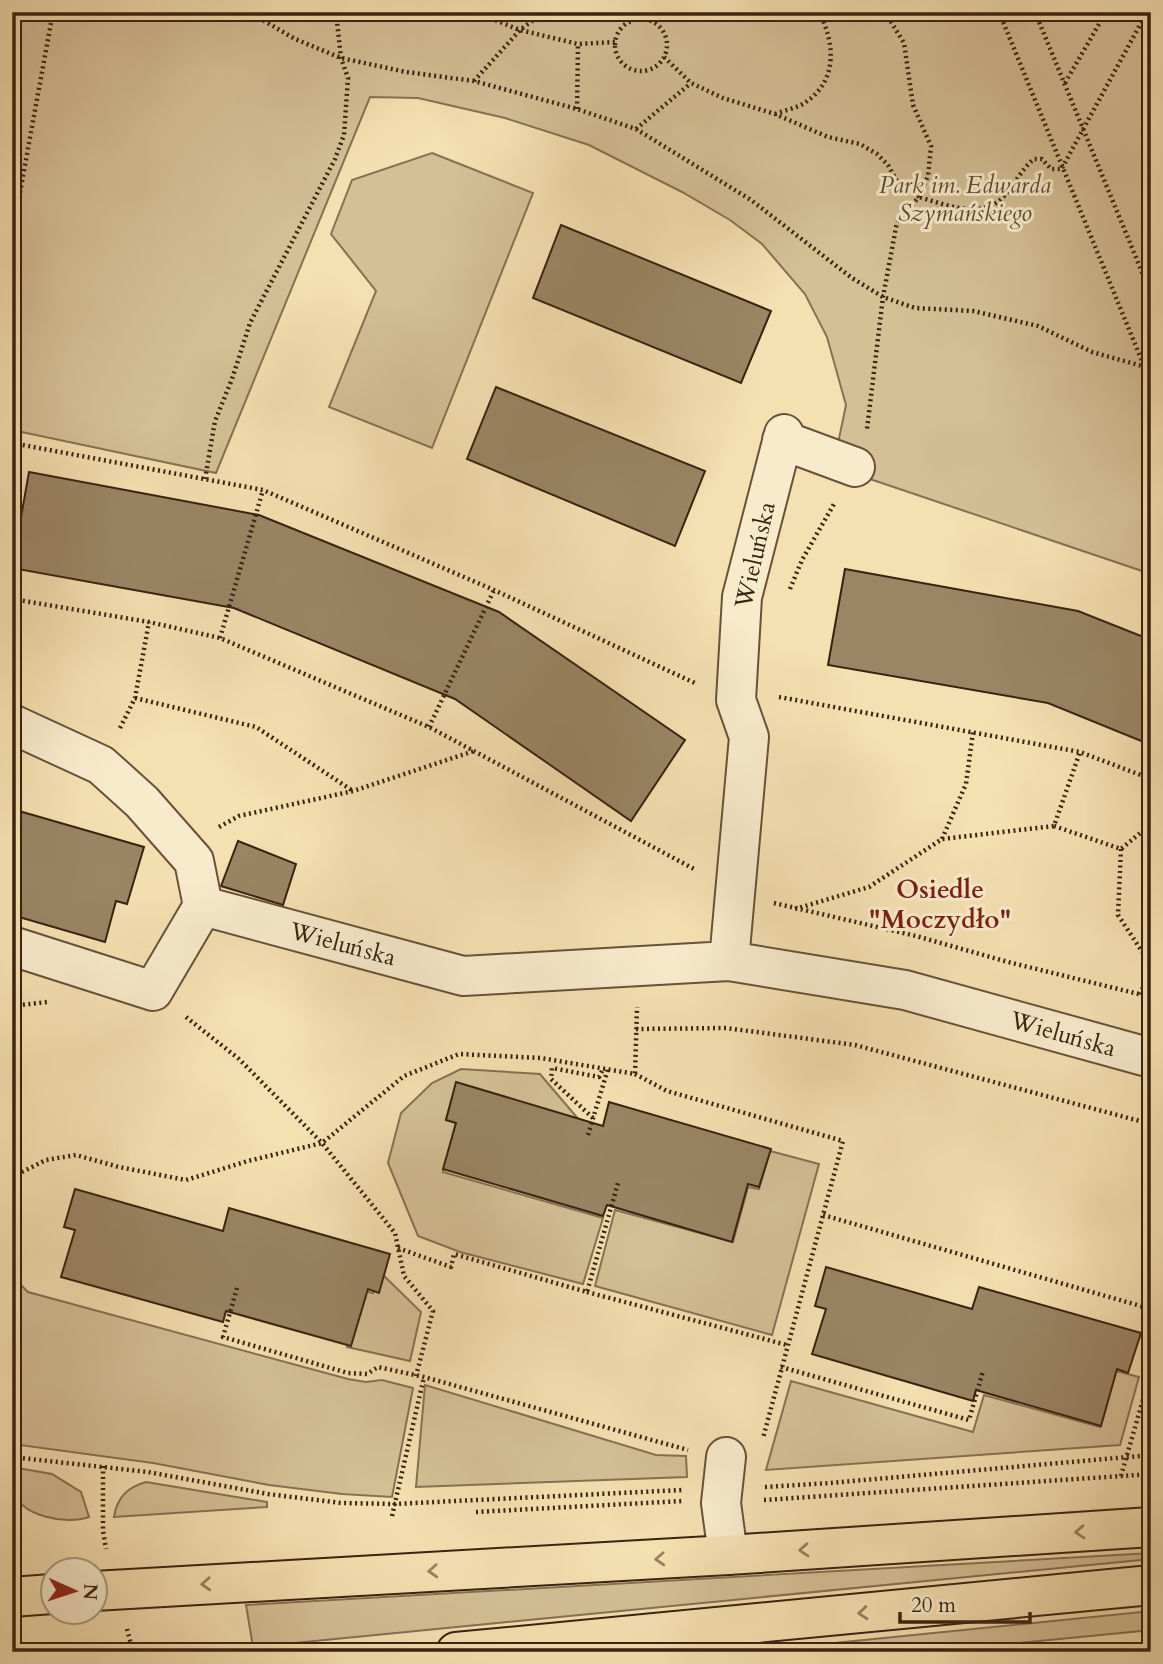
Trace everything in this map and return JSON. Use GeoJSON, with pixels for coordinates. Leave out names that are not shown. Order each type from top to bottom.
{"type":"FeatureCollection","features":[{"type":"Feature","properties":{"kind":"main road"},"geometry":{"type":"LineString","coordinates":[[108,1590],[728,1555],[1150,1522]]}},
{"type":"Feature","properties":{"kind":"main road"},"geometry":{"type":"LineString","coordinates":[[456,1652],[1151,1585]]}},
{"type":"Feature","properties":{"kind":"main road"},"geometry":{"type":"LineString","coordinates":[[12,1597],[38,1595]]}},
{"type":"Feature","properties":{"kind":"street","name":"Wieluńska"},"geometry":{"type":"LineString","coordinates":[[729,961],[749,737],[736,700],[742,597],[783,437],[855,467]]}},
{"type":"Feature","properties":{"kind":"street"},"geometry":{"type":"LineString","coordinates":[[12,724],[101,765],[142,802],[194,861],[203,906],[153,991],[12,946]]}},
{"type":"Feature","properties":{"kind":"street","name":"Wieluńska"},"geometry":{"type":"LineString","coordinates":[[203,906],[463,976],[729,961],[905,990],[1151,1058]]}},
{"type":"Feature","properties":{"kind":"street"},"geometry":{"type":"LineString","coordinates":[[725,1470],[728,1555]]}},
{"type":"Feature","properties":{"kind":"path"},"geometry":{"type":"LineString","coordinates":[[12,236],[53,12]]}},
{"type":"Feature","properties":{"kind":"path"},"geometry":{"type":"LineString","coordinates":[[248,12],[295,39],[341,58],[406,72],[474,81],[577,109],[636,129],[751,200],[852,278],[883,297],[915,308],[973,311],[1038,326],[1092,352],[1142,366]]}},
{"type":"Feature","properties":{"kind":"path"},"geometry":{"type":"LineString","coordinates":[[205,479],[215,421],[250,323],[335,159],[344,135],[348,78],[341,58],[336,12]]}},
{"type":"Feature","properties":{"kind":"path"},"geometry":{"type":"LineString","coordinates":[[417,12],[439,16],[451,12]]}},
{"type":"Feature","properties":{"kind":"path"},"geometry":{"type":"LineString","coordinates":[[475,12],[520,30],[578,44],[615,42]]}},
{"type":"Feature","properties":{"kind":"path"},"geometry":{"type":"LineString","coordinates":[[474,81],[520,30],[544,12]]}},
{"type":"Feature","properties":{"kind":"path"},"geometry":{"type":"LineString","coordinates":[[644,20],[645,12]]}},
{"type":"Feature","properties":{"kind":"path"},"geometry":{"type":"LineString","coordinates":[[775,114],[806,102],[827,80],[832,53],[828,29],[819,12]]}},
{"type":"Feature","properties":{"kind":"path"},"geometry":{"type":"LineString","coordinates":[[883,297],[897,222],[919,197],[928,176],[931,146],[913,104],[904,43],[885,12]]}},
{"type":"Feature","properties":{"kind":"path"},"geometry":{"type":"LineString","coordinates":[[999,12],[1151,383]]}},
{"type":"Feature","properties":{"kind":"path"},"geometry":{"type":"LineString","coordinates":[[1035,12],[1151,294]]}},
{"type":"Feature","properties":{"kind":"path"},"geometry":{"type":"LineString","coordinates":[[1065,84],[1106,12]]}},
{"type":"Feature","properties":{"kind":"path"},"geometry":{"type":"LineString","coordinates":[[1062,169],[1147,12]]}},
{"type":"Feature","properties":{"kind":"path"},"geometry":{"type":"LineString","coordinates":[[644,20],[659,27],[665,36],[667,47],[657,66],[645,71],[622,64],[615,53],[615,42],[619,31],[627,23],[644,20]]}},
{"type":"Feature","properties":{"kind":"path"},"geometry":{"type":"LineString","coordinates":[[577,109],[578,44]]}},
{"type":"Feature","properties":{"kind":"path"},"geometry":{"type":"LineString","coordinates":[[664,57],[691,83],[723,98],[775,114],[828,137],[860,144],[877,154],[888,165],[898,183],[919,197],[950,207],[975,209],[998,201],[1026,165],[1034,159],[1042,159],[1051,169],[1062,169]]}},
{"type":"Feature","properties":{"kind":"path"},"geometry":{"type":"LineString","coordinates":[[636,129],[691,83]]}},
{"type":"Feature","properties":{"kind":"path"},"geometry":{"type":"LineString","coordinates":[[12,443],[263,490],[494,590],[681,678],[736,700],[765,695],[1080,752],[1151,779]]}},
{"type":"Feature","properties":{"kind":"path"},"geometry":{"type":"LineString","coordinates":[[219,638],[263,490]]}},
{"type":"Feature","properties":{"kind":"path"},"geometry":{"type":"LineString","coordinates":[[429,727],[494,590]]}},
{"type":"Feature","properties":{"kind":"path"},"geometry":{"type":"LineString","coordinates":[[12,599],[149,622],[219,638],[429,727],[736,891],[795,909],[916,936],[1151,997]]}},
{"type":"Feature","properties":{"kind":"path"},"geometry":{"type":"LineString","coordinates":[[101,765],[135,698],[149,622]]}},
{"type":"Feature","properties":{"kind":"path"},"geometry":{"type":"LineString","coordinates":[[135,698],[256,727],[354,791]]}},
{"type":"Feature","properties":{"kind":"path"},"geometry":{"type":"LineString","coordinates":[[942,839],[966,784],[973,732]]}},
{"type":"Feature","properties":{"kind":"path"},"geometry":{"type":"LineString","coordinates":[[183,849],[239,816],[354,791],[474,751]]}},
{"type":"Feature","properties":{"kind":"path"},"geometry":{"type":"LineString","coordinates":[[1054,826],[1080,752]]}},
{"type":"Feature","properties":{"kind":"path"},"geometry":{"type":"LineString","coordinates":[[1141,995],[1150,962],[1118,915],[1121,849],[1151,824]]}},
{"type":"Feature","properties":{"kind":"path"},"geometry":{"type":"LineString","coordinates":[[795,909],[869,887],[942,839],[1054,826],[1121,849]]}},
{"type":"Feature","properties":{"kind":"path"},"geometry":{"type":"LineString","coordinates":[[635,1074],[638,967]]}},
{"type":"Feature","properties":{"kind":"path"},"geometry":{"type":"LineString","coordinates":[[153,991],[239,1059],[322,1143],[395,1233],[404,1276],[433,1311],[416,1376]]}},
{"type":"Feature","properties":{"kind":"path"},"geometry":{"type":"LineString","coordinates":[[12,1006],[51,1002]]}},
{"type":"Feature","properties":{"kind":"path"},"geometry":{"type":"LineString","coordinates":[[636,1029],[726,1028],[855,1045],[1151,1124]]}},
{"type":"Feature","properties":{"kind":"path"},"geometry":{"type":"LineString","coordinates":[[12,1177],[46,1160],[76,1155],[119,1167],[186,1180],[322,1143],[404,1076],[459,1054],[541,1058],[635,1074],[667,1091],[843,1141],[781,1367],[725,1470],[693,1500],[476,1512]]}},
{"type":"Feature","properties":{"kind":"path"},"geometry":{"type":"LineString","coordinates":[[593,1118],[551,1079],[552,1068],[599,1077],[605,1069]]}},
{"type":"Feature","properties":{"kind":"path"},"geometry":{"type":"LineString","coordinates":[[588,1135],[605,1069]]}},
{"type":"Feature","properties":{"kind":"path"},"geometry":{"type":"LineString","coordinates":[[587,1292],[618,1184]]}},
{"type":"Feature","properties":{"kind":"path"},"geometry":{"type":"LineString","coordinates":[[822,1215],[1151,1309]]}},
{"type":"Feature","properties":{"kind":"path"},"geometry":{"type":"LineString","coordinates":[[398,1248],[451,1267],[454,1255],[787,1345]]}},
{"type":"Feature","properties":{"kind":"path"},"geometry":{"type":"LineString","coordinates":[[237,1288],[223,1337],[348,1373],[367,1374],[378,1367],[424,1377],[675,1448],[725,1470],[830,1483],[1151,1455]]}},
{"type":"Feature","properties":{"kind":"path"},"geometry":{"type":"LineString","coordinates":[[781,1367],[969,1420],[983,1371]]}},
{"type":"Feature","properties":{"kind":"path"},"geometry":{"type":"LineString","coordinates":[[1121,1476],[1151,1372]]}},
{"type":"Feature","properties":{"kind":"path"},"geometry":{"type":"LineString","coordinates":[[392,1516],[424,1377]]}},
{"type":"Feature","properties":{"kind":"path"},"geometry":{"type":"LineString","coordinates":[[12,1457],[103,1466],[341,1503],[394,1503],[725,1470],[1121,1476],[1151,1474]]}},
{"type":"Feature","properties":{"kind":"path"},"geometry":{"type":"LineString","coordinates":[[103,1466],[104,1543]]}},
{"type":"Feature","properties":{"kind":"green space","name":"Park im. Edwarda Szymańskiego"},"geometry":{"type":"Polygon","coordinates":[[[12,12],[1151,12],[1151,574],[867,478],[836,453],[846,405],[827,337],[805,294],[762,244],[730,220],[682,192],[589,145],[505,118],[418,98],[370,97],[216,473],[12,430],[12,12]]]}},
{"type":"Feature","properties":{"kind":"green space"},"geometry":{"type":"Polygon","coordinates":[[[432,153],[533,193],[432,448],[329,407],[376,291],[331,234],[352,180],[432,153]]]}},
{"type":"Feature","properties":{"kind":"green space"},"geometry":{"type":"Polygon","coordinates":[[[461,1069],[540,1074],[580,1121],[456,1086],[446,1119],[456,1123],[443,1172],[603,1218],[583,1284],[460,1252],[418,1236],[388,1163],[401,1113],[432,1083],[461,1069]]]}},
{"type":"Feature","properties":{"kind":"green space"},"geometry":{"type":"Polygon","coordinates":[[[770,1151],[819,1164],[772,1335],[595,1286],[615,1210],[733,1242],[748,1187],[759,1189],[770,1151]]]}},
{"type":"Feature","properties":{"kind":"green space"},"geometry":{"type":"Polygon","coordinates":[[[379,1271],[421,1312],[410,1361],[347,1347],[363,1291],[373,1293],[379,1271]]]}},
{"type":"Feature","properties":{"kind":"green space"},"geometry":{"type":"Polygon","coordinates":[[[12,1276],[28,1292],[348,1379],[366,1382],[382,1380],[413,1388],[392,1497],[269,1485],[153,1463],[12,1444],[12,1276]]]}},
{"type":"Feature","properties":{"kind":"green space"},"geometry":{"type":"Polygon","coordinates":[[[1116,1371],[1139,1377],[1120,1445],[766,1470],[791,1381],[973,1432],[984,1395],[1100,1427],[1116,1371]]]}},
{"type":"Feature","properties":{"kind":"green space"},"geometry":{"type":"Polygon","coordinates":[[[425,1385],[656,1455],[686,1456],[687,1477],[416,1487],[425,1385]]]}},
{"type":"Feature","properties":{"kind":"green space"},"geometry":{"type":"Polygon","coordinates":[[[12,1467],[52,1474],[81,1492],[89,1517],[57,1519],[24,1506],[12,1489],[12,1467]]]}},
{"type":"Feature","properties":{"kind":"green space"},"geometry":{"type":"Polygon","coordinates":[[[146,1482],[267,1502],[267,1507],[114,1517],[124,1494],[146,1482]]]}},
{"type":"Feature","properties":{"kind":"green space"},"geometry":{"type":"Polygon","coordinates":[[[1151,1553],[1151,1559],[253,1647],[246,1605],[1151,1553]]]}},
{"type":"Feature","properties":{"kind":"green space"},"geometry":{"type":"Polygon","coordinates":[[[1151,1611],[1151,1630],[926,1652],[745,1652],[1151,1611]]]}},
{"type":"Feature","properties":{"kind":"building"},"geometry":{"type":"Polygon","coordinates":[[[561,225],[771,311],[741,383],[533,298],[561,225]]]}},
{"type":"Feature","properties":{"kind":"building"},"geometry":{"type":"Polygon","coordinates":[[[496,387],[705,471],[675,546],[467,459],[496,387]]]}},
{"type":"Feature","properties":{"kind":"building"},"geometry":{"type":"Polygon","coordinates":[[[29,472],[259,515],[499,612],[685,740],[631,821],[455,699],[234,608],[12,568],[29,472]]]}},
{"type":"Feature","properties":{"kind":"building"},"geometry":{"type":"Polygon","coordinates":[[[845,569],[1078,611],[1151,640],[1151,745],[1048,703],[828,665],[845,569]]]}},
{"type":"Feature","properties":{"kind":"building"},"geometry":{"type":"Polygon","coordinates":[[[12,809],[144,847],[127,904],[116,901],[105,942],[12,915],[12,809]]]}},
{"type":"Feature","properties":{"kind":"building"},"geometry":{"type":"Polygon","coordinates":[[[238,841],[296,864],[283,905],[221,886],[238,841]]]}},
{"type":"Feature","properties":{"kind":"building"},"geometry":{"type":"Polygon","coordinates":[[[456,1082],[603,1126],[609,1102],[771,1149],[759,1187],[748,1184],[732,1242],[607,1205],[603,1216],[443,1169],[456,1123],[446,1120],[456,1082]]]}},
{"type":"Feature","properties":{"kind":"building"},"geometry":{"type":"Polygon","coordinates":[[[75,1189],[223,1231],[229,1208],[390,1254],[379,1293],[368,1289],[351,1346],[226,1311],[223,1322],[61,1277],[75,1230],[64,1227],[75,1189]]]}},
{"type":"Feature","properties":{"kind":"building"},"geometry":{"type":"Polygon","coordinates":[[[826,1267],[972,1309],[979,1287],[1141,1333],[1128,1373],[1117,1369],[1101,1426],[976,1390],[973,1401],[812,1354],[826,1309],[815,1306],[826,1267]]]}},
{"type":"Feature","properties":{"kind":"district","name":"Osiedle \"Moczydło\""},"geometry":{"type":"Point","coordinates":[940,904]}}]}
